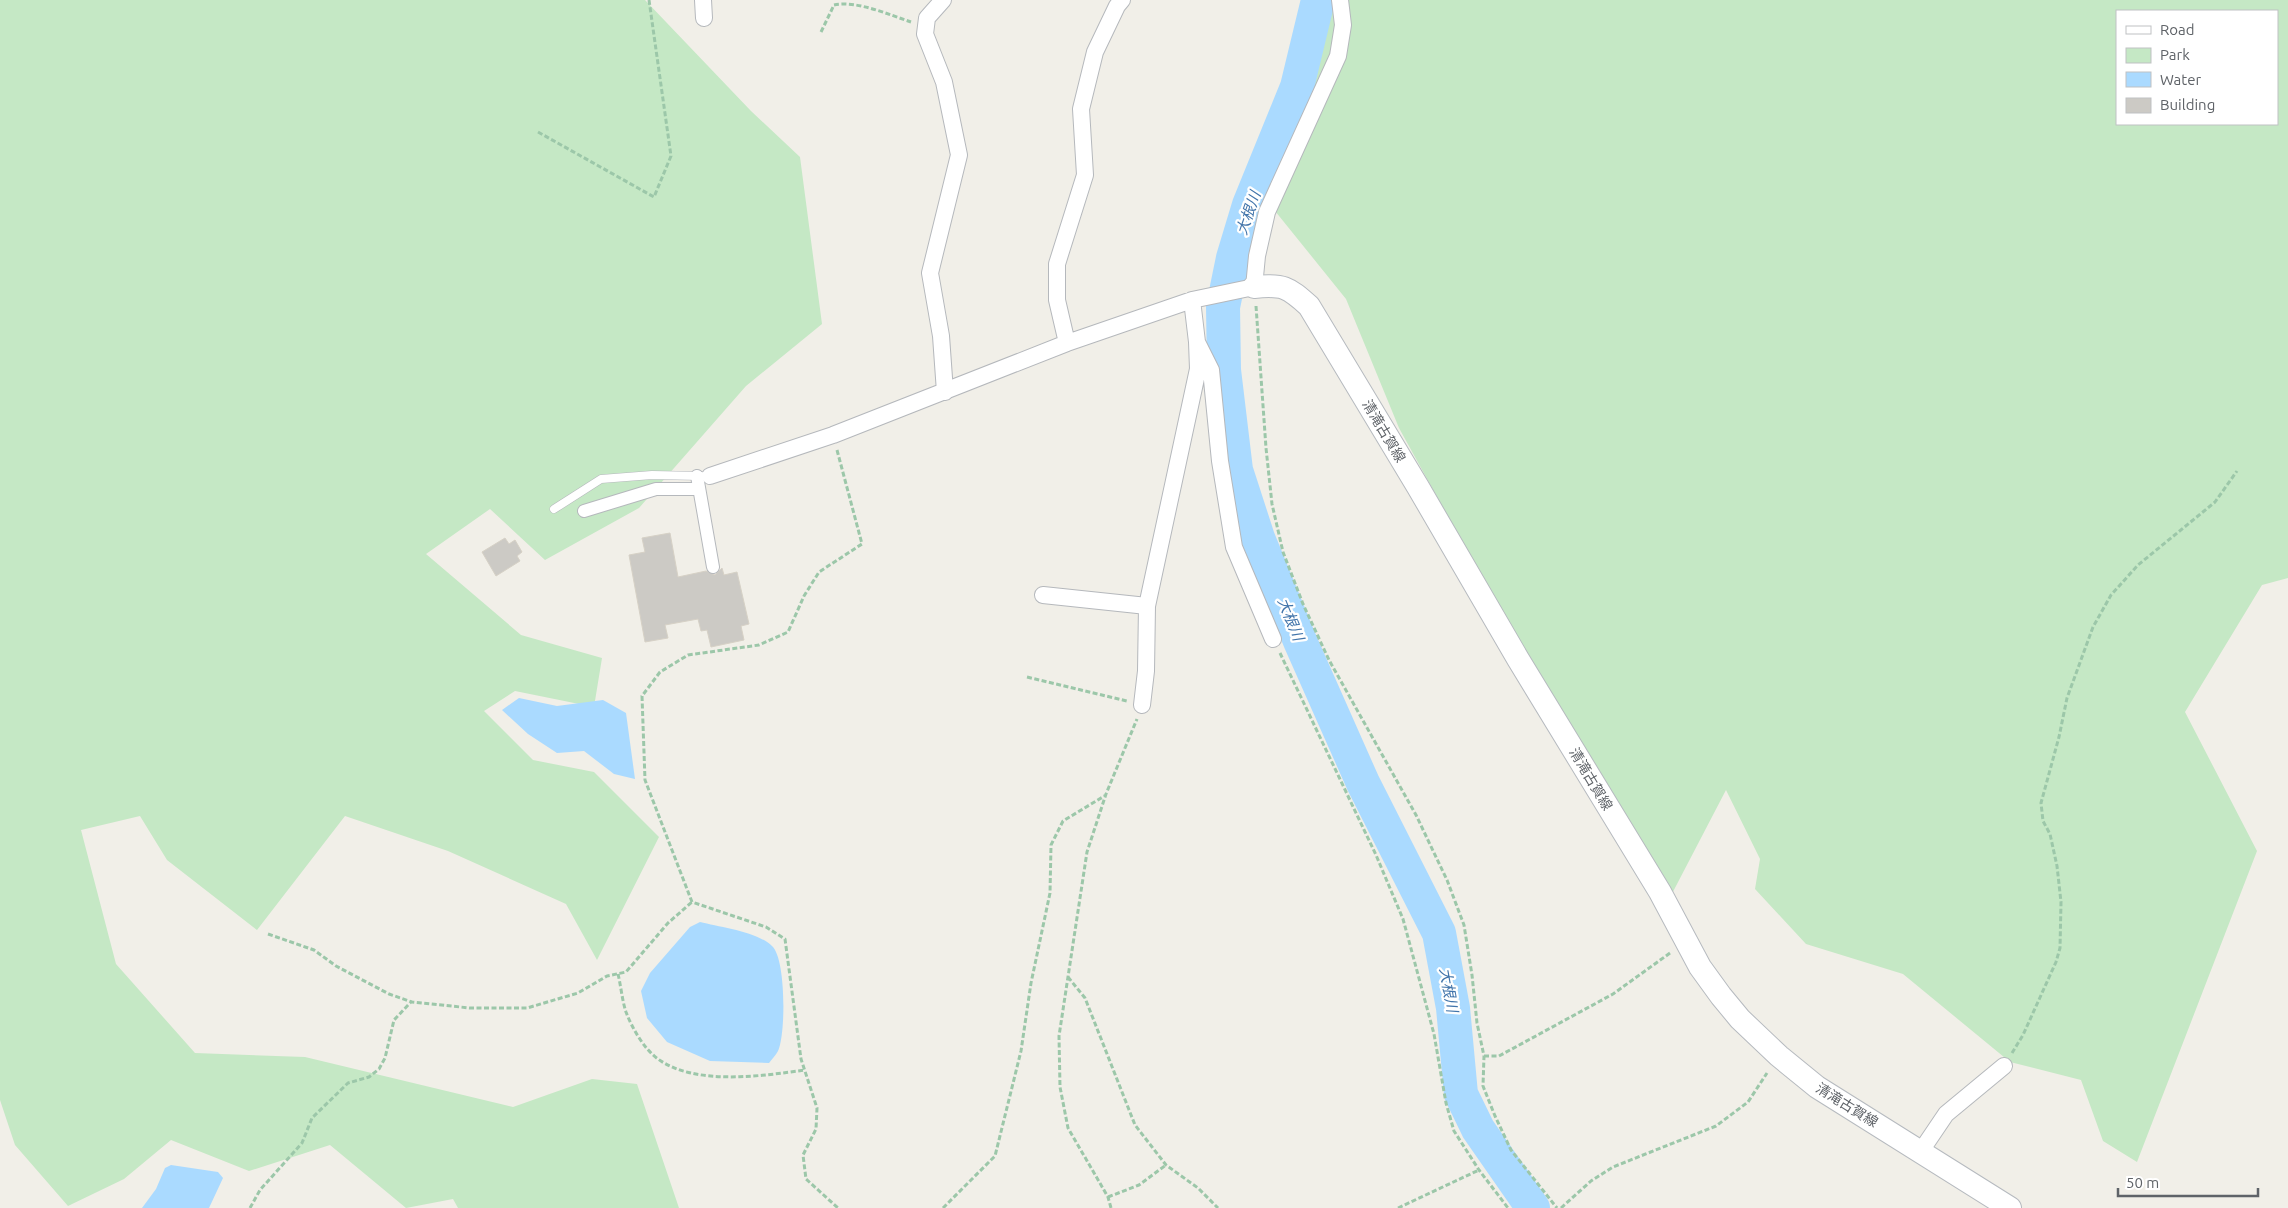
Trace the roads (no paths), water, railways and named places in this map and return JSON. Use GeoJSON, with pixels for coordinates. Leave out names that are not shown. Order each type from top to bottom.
{"type":"FeatureCollection","features":[{"type":"Feature","properties":{"kind":"main road","name":"清滝古賀線"},"geometry":{"type":"LineString","coordinates":[[1254,287],[1275,284],[1290,289],[1309,306],[1523,667],[1660,892],[1700,967],[1721,996],[1740,1018],[1779,1056],[1817,1087],[2010,1208]]}},
{"type":"Feature","properties":{"kind":"street"},"geometry":{"type":"LineString","coordinates":[[703,0],[704,18]]}},
{"type":"Feature","properties":{"kind":"street"},"geometry":{"type":"LineString","coordinates":[[943,0],[927,18],[924,34],[944,82],[960,155],[930,272],[941,336],[945,392]]}},
{"type":"Feature","properties":{"kind":"street"},"geometry":{"type":"LineString","coordinates":[[1067,342],[1059,317],[1056,277],[1057,264],[1085,175],[1081,109],[1095,52],[1117,6],[1122,0]]}},
{"type":"Feature","properties":{"kind":"street"},"geometry":{"type":"LineString","coordinates":[[712,568],[699,489],[704,476],[833,435],[1067,342],[1192,300],[1254,287],[1257,256],[1266,212],[1338,56],[1343,26],[1340,0]]}},
{"type":"Feature","properties":{"kind":"street"},"geometry":{"type":"LineString","coordinates":[[1142,705],[1146,672],[1147,606],[1198,369],[1192,300]]}},
{"type":"Feature","properties":{"kind":"street"},"geometry":{"type":"LineString","coordinates":[[1197,342],[1211,370],[1220,462],[1234,548],[1273,639]]}},
{"type":"Feature","properties":{"kind":"street"},"geometry":{"type":"LineString","coordinates":[[584,511],[656,490],[699,489]]}},
{"type":"Feature","properties":{"kind":"street"},"geometry":{"type":"LineString","coordinates":[[1043,595],[1147,606]]}},
{"type":"Feature","properties":{"kind":"street"},"geometry":{"type":"LineString","coordinates":[[1921,1151],[1946,1114],[2004,1066]]}},
{"type":"Feature","properties":{"kind":"lane"},"geometry":{"type":"LineString","coordinates":[[554,509],[601,480],[652,475],[704,476]]}},
{"type":"Feature","properties":{"kind":"water"},"geometry":{"type":"Polygon","coordinates":[[[519,698],[557,706],[603,700],[626,713],[635,779],[614,774],[584,751],[557,753],[528,734],[502,710],[519,698]]]}},
{"type":"Feature","properties":{"kind":"water"},"geometry":{"type":"Polygon","coordinates":[[[700,922],[758,937],[772,946],[777,953],[782,980],[782,1029],[778,1051],[769,1063],[710,1061],[667,1042],[647,1018],[641,991],[650,973],[690,927],[700,922]]]}},
{"type":"Feature","properties":{"kind":"water"},"geometry":{"type":"Polygon","coordinates":[[[171,1165],[218,1172],[223,1178],[209,1208],[142,1208],[156,1189],[165,1168],[171,1165]]]}},
{"type":"Feature","properties":{"kind":"waterway","name":"大根川"},"geometry":{"type":"LineString","coordinates":[[1318,0],[1297,87],[1249,205],[1233,258],[1223,307],[1224,370],[1236,470],[1258,538],[1300,641],[1363,783],[1439,933],[1453,1008],[1461,1094],[1478,1129],[1533,1208]]}}]}
